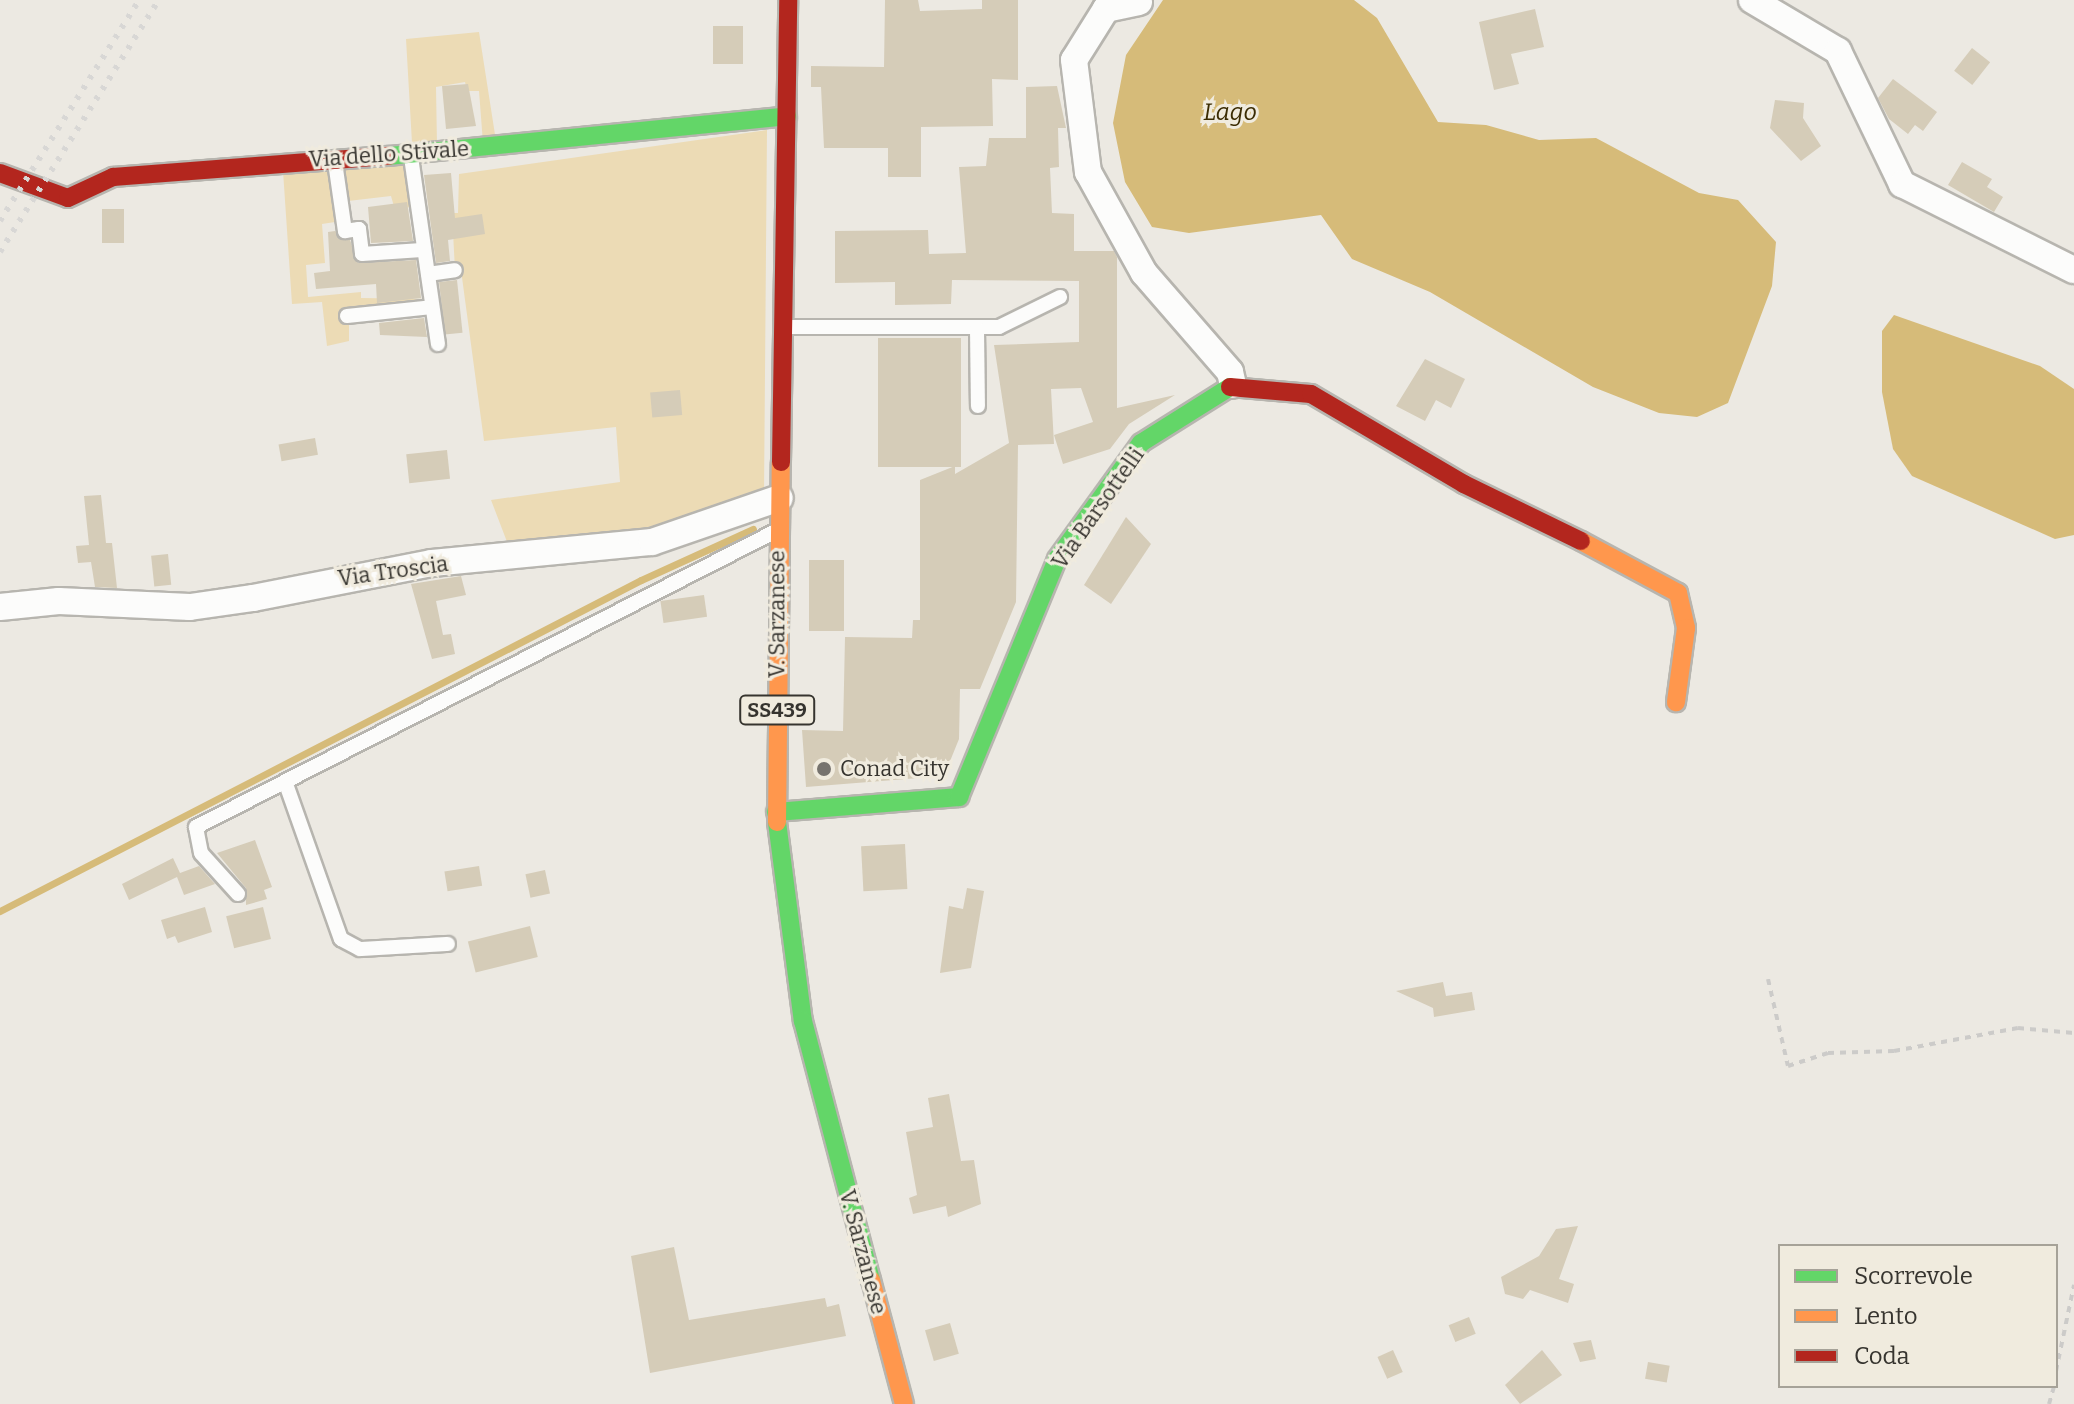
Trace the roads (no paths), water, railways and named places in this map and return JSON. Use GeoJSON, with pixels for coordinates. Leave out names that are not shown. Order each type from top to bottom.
{"type":"FeatureCollection","features":[{"type":"Feature","properties":{"kind":"street","name":"V. Sarzanese"},"geometry":{"type":"LineString","coordinates":[[788,0],[776,812],[782,898],[803,1021],[904,1404]]}},
{"type":"Feature","properties":{"kind":"street"},"geometry":{"type":"LineString","coordinates":[[1752,0],[1838,51],[1902,184],[2074,270]]}},
{"type":"Feature","properties":{"kind":"street"},"geometry":{"type":"LineString","coordinates":[[1139,2],[1106,9],[1074,60],[1088,172],[1144,273],[1230,372],[1233,385],[1311,394],[1464,484],[1666,582],[1678,593],[1686,628],[1676,702]]}},
{"type":"Feature","properties":{"kind":"street","name":"Via dello Stivale"},"geometry":{"type":"LineString","coordinates":[[0,173],[68,198],[113,177],[787,116]]}},
{"type":"Feature","properties":{"kind":"street","name":"Via Barsottelli"},"geometry":{"type":"LineString","coordinates":[[776,812],[959,797],[1057,559],[1141,443],[1233,385]]}},
{"type":"Feature","properties":{"kind":"street","name":"Via Troscia"},"geometry":{"type":"LineString","coordinates":[[0,607],[59,601],[221,602],[432,563],[652,542],[780,498]]}},
{"type":"Feature","properties":{"kind":"lane"},"geometry":{"type":"LineString","coordinates":[[410,152],[438,344]]}},
{"type":"Feature","properties":{"kind":"lane"},"geometry":{"type":"LineString","coordinates":[[333,156],[345,231],[359,229],[362,254],[422,250]]}},
{"type":"Feature","properties":{"kind":"lane"},"geometry":{"type":"LineString","coordinates":[[428,274],[455,270]]}},
{"type":"Feature","properties":{"kind":"lane"},"geometry":{"type":"LineString","coordinates":[[782,327],[999,327],[1060,297]]}},
{"type":"Feature","properties":{"kind":"lane"},"geometry":{"type":"LineString","coordinates":[[347,316],[432,307]]}},
{"type":"Feature","properties":{"kind":"lane"},"geometry":{"type":"LineString","coordinates":[[977,329],[978,406]]}},
{"type":"Feature","properties":{"kind":"lane"},"geometry":{"type":"LineString","coordinates":[[238,894],[201,853],[196,827],[286,784],[778,530]]}},
{"type":"Feature","properties":{"kind":"lane"},"geometry":{"type":"LineString","coordinates":[[286,784],[341,939],[360,949],[448,944]]}},
{"type":"Feature","properties":{"kind":"water","name":"Lago"},"geometry":{"type":"Polygon","coordinates":[[[1163,0],[1354,0],[1377,18],[1438,122],[1486,125],[1539,140],[1596,138],[1699,193],[1738,200],[1776,242],[1772,286],[1728,403],[1697,417],[1659,413],[1593,387],[1430,292],[1352,259],[1321,215],[1189,233],[1152,227],[1125,182],[1113,123],[1126,55],[1163,0]]]}},
{"type":"Feature","properties":{"kind":"water"},"geometry":{"type":"Polygon","coordinates":[[[1894,315],[2040,366],[2074,389],[2074,535],[2055,539],[1912,476],[1893,449],[1882,392],[1882,331],[1894,315]]]}},
{"type":"Feature","properties":{"kind":"waterway"},"geometry":{"type":"LineString","coordinates":[[0,911],[641,580],[753,529]]}},
{"type":"Feature","properties":{"kind":"railway"},"geometry":{"type":"LineString","coordinates":[[0,221],[139,0]]}},
{"type":"Feature","properties":{"kind":"railway"},"geometry":{"type":"LineString","coordinates":[[0,252],[159,0]]}},
{"type":"Feature","properties":{"kind":"place","name":"Conad City"},"geometry":{"type":"Point","coordinates":[824,769]}}]}
